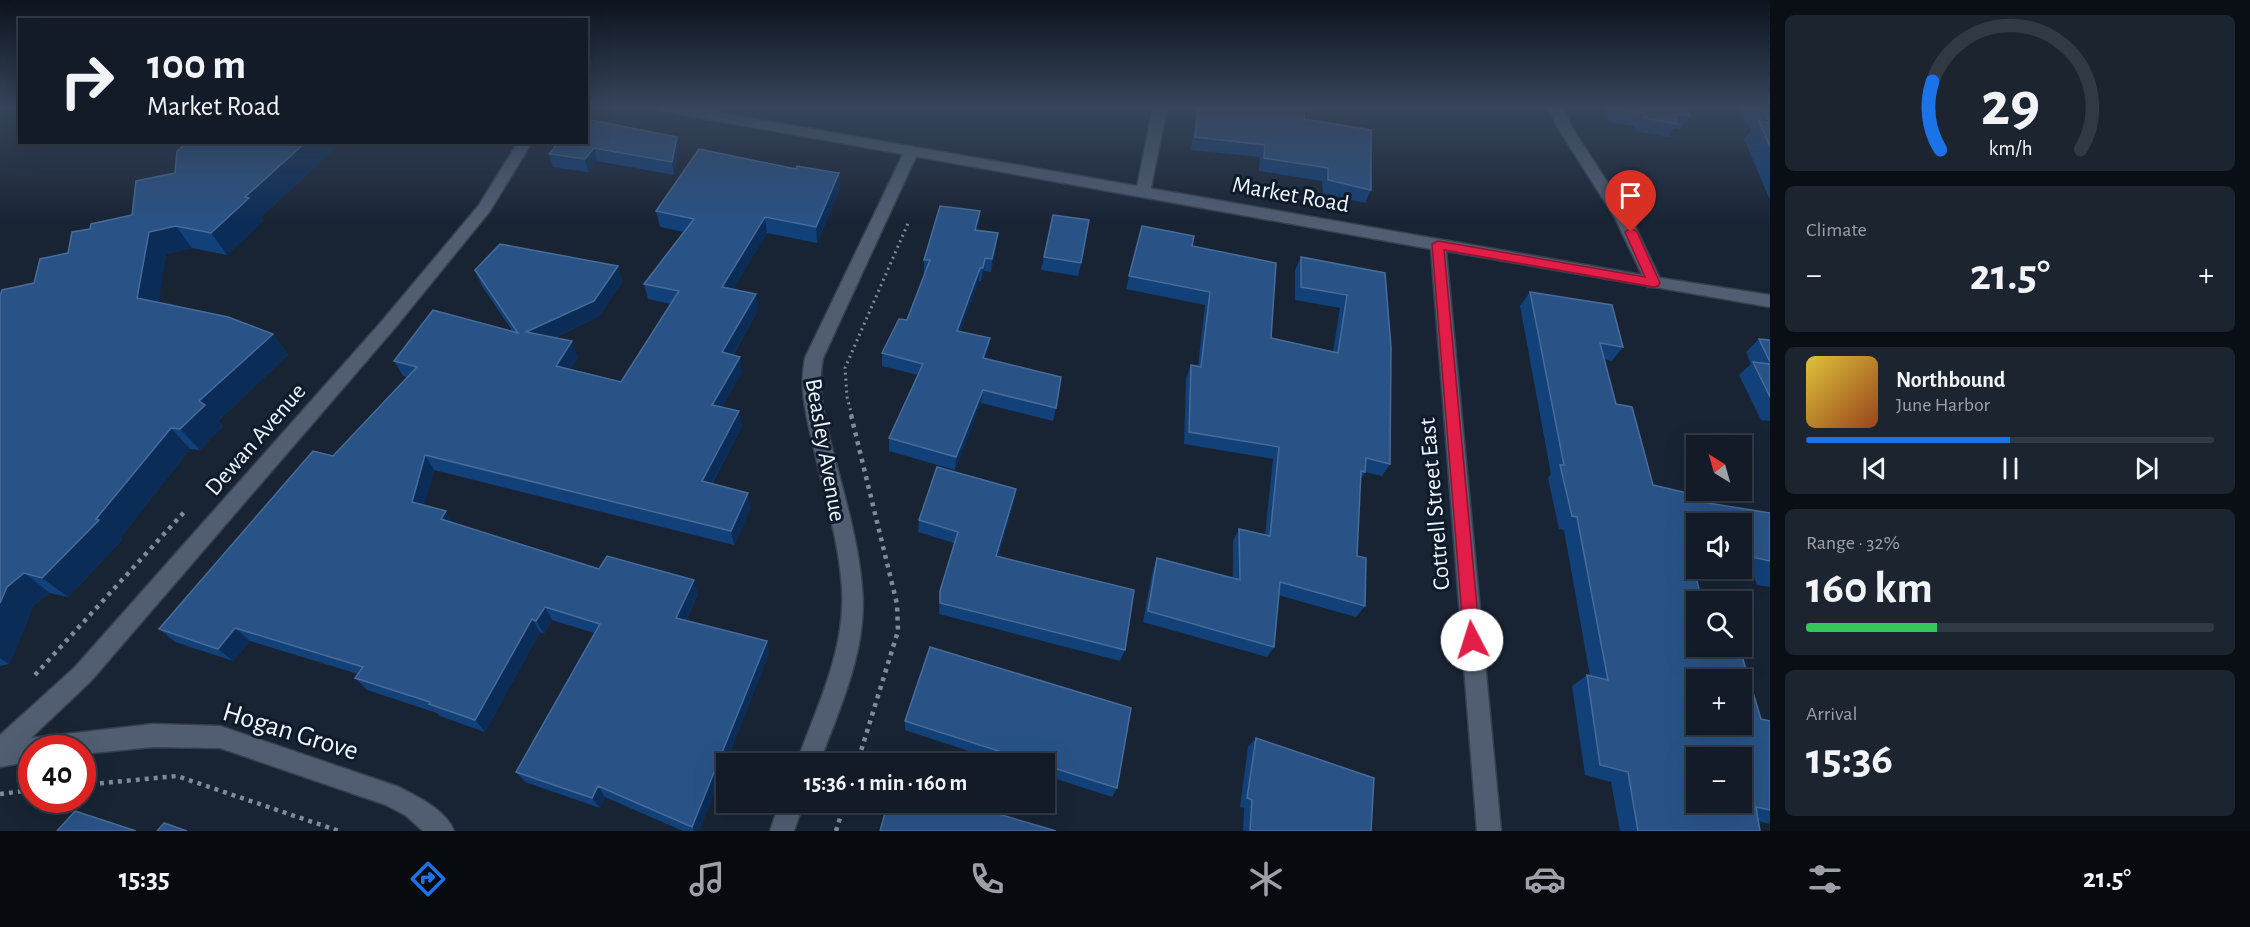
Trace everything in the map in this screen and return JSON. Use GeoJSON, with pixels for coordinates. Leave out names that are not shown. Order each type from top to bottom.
{"type":"FeatureCollection","features":[{"type":"Feature","properties":{"kind":"street","name":"Dewan Avenue"},"geometry":{"type":"LineString","coordinates":[[0,753],[83,674],[388,325],[485,208],[523,146]]}},
{"type":"Feature","properties":{"kind":"street","name":"Market Road"},"geometry":{"type":"LineString","coordinates":[[888,146],[1654,283],[1770,301]]}},
{"type":"Feature","properties":{"kind":"street"},"geometry":{"type":"LineString","coordinates":[[1143,192],[1152,146]]}},
{"type":"Feature","properties":{"kind":"street"},"geometry":{"type":"LineString","coordinates":[[1576,146],[1623,218],[1654,283]]}},
{"type":"Feature","properties":{"kind":"street","name":"Beasley Avenue"},"geometry":{"type":"LineString","coordinates":[[811,753],[834,692],[847,645],[853,600],[847,558],[815,415],[810,371],[814,358],[912,150]]}},
{"type":"Feature","properties":{"kind":"street","name":"Cottrell Street East"},"geometry":{"type":"LineString","coordinates":[[1438,244],[1490,831]]}},
{"type":"Feature","properties":{"kind":"street","name":"Hogan Grove"},"geometry":{"type":"LineString","coordinates":[[96,742],[173,735],[199,734],[220,737],[391,795],[413,807],[442,831]]}},
{"type":"Feature","properties":{"kind":"street"},"geometry":{"type":"LineString","coordinates":[[0,753],[18,751]]}},
{"type":"Feature","properties":{"kind":"street"},"geometry":{"type":"LineString","coordinates":[[782,831],[788,813]]}},
{"type":"Feature","properties":{"kind":"path"},"geometry":{"type":"LineString","coordinates":[[860,753],[898,631],[897,604],[847,397],[845,368],[914,212]]}},
{"type":"Feature","properties":{"kind":"path"},"geometry":{"type":"LineString","coordinates":[[30,681],[187,509]]}},
{"type":"Feature","properties":{"kind":"path"},"geometry":{"type":"LineString","coordinates":[[96,784],[177,776],[339,831]]}},
{"type":"Feature","properties":{"kind":"path"},"geometry":{"type":"LineString","coordinates":[[0,794],[18,792]]}},
{"type":"Feature","properties":{"kind":"path"},"geometry":{"type":"LineString","coordinates":[[836,831],[842,813]]}},
{"type":"Feature","properties":{"kind":"building"},"geometry":{"type":"Polygon","coordinates":[[[183,146],[302,146],[245,197],[249,198],[211,233],[176,226],[149,232],[137,298],[228,317],[273,334],[199,401],[205,405],[180,429],[171,428],[96,519],[99,520],[42,578],[24,573],[7,587],[0,603],[0,296],[2,290],[34,283],[40,259],[68,253],[72,232],[90,229],[91,224],[132,215],[136,181],[175,173],[177,151],[183,146]]]}},
{"type":"Feature","properties":{"kind":"building"},"geometry":{"type":"Polygon","coordinates":[[[556,146],[675,146],[672,162],[594,148],[585,159],[549,154],[556,146]]]}},
{"type":"Feature","properties":{"kind":"building"},"geometry":{"type":"Polygon","coordinates":[[[1265,146],[1371,146],[1371,190],[1328,180],[1328,168],[1264,158],[1265,146]]]}},
{"type":"Feature","properties":{"kind":"building"},"geometry":{"type":"Polygon","coordinates":[[[699,149],[796,169],[797,166],[839,173],[816,227],[765,217],[722,287],[756,294],[722,352],[740,357],[712,405],[739,411],[702,481],[748,493],[731,531],[425,455],[412,502],[446,511],[441,519],[599,569],[607,556],[694,580],[676,618],[767,641],[722,753],[716,753],[716,767],[692,827],[598,786],[592,798],[516,772],[600,624],[545,607],[536,621],[532,619],[475,720],[429,704],[430,702],[355,678],[363,667],[235,628],[218,649],[159,629],[313,451],[333,456],[417,367],[394,361],[433,310],[518,333],[475,270],[500,244],[618,266],[594,301],[526,332],[572,341],[556,366],[621,382],[679,291],[644,284],[694,219],[656,211],[699,149]]]}},
{"type":"Feature","properties":{"kind":"building"},"geometry":{"type":"Polygon","coordinates":[[[940,206],[980,211],[975,230],[998,233],[992,259],[985,258],[983,268],[980,268],[957,331],[990,338],[983,358],[1061,377],[1056,408],[983,390],[956,457],[889,438],[923,364],[882,353],[899,319],[907,320],[930,260],[924,260],[940,206]]]}},
{"type":"Feature","properties":{"kind":"building"},"geometry":{"type":"Polygon","coordinates":[[[1053,215],[1089,220],[1081,263],[1044,257],[1053,215]]]}},
{"type":"Feature","properties":{"kind":"building"},"geometry":{"type":"Polygon","coordinates":[[[1142,226],[1194,236],[1192,246],[1276,263],[1271,338],[1338,353],[1347,295],[1301,287],[1301,257],[1385,273],[1391,347],[1390,464],[1366,458],[1365,472],[1361,471],[1357,556],[1366,558],[1365,606],[1280,582],[1274,647],[1148,611],[1157,558],[1240,580],[1239,529],[1270,536],[1279,447],[1189,432],[1191,365],[1201,367],[1210,292],[1129,276],[1142,226]]]}},
{"type":"Feature","properties":{"kind":"building"},"geometry":{"type":"Polygon","coordinates":[[[1530,292],[1612,305],[1623,347],[1600,343],[1616,404],[1632,407],[1653,485],[1686,493],[1686,501],[1702,501],[1770,513],[1770,561],[1752,557],[1752,513],[1686,513],[1686,579],[1697,579],[1699,591],[1686,591],[1686,657],[1742,657],[1746,669],[1686,669],[1686,735],[1752,735],[1752,689],[1761,719],[1770,721],[1770,810],[1756,807],[1760,831],[1638,831],[1628,772],[1600,765],[1587,675],[1608,680],[1577,517],[1572,516],[1560,465],[1564,465],[1530,292]]]}},
{"type":"Feature","properties":{"kind":"building"},"geometry":{"type":"Polygon","coordinates":[[[1759,339],[1770,340],[1770,362],[1759,339]]]}},
{"type":"Feature","properties":{"kind":"building"},"geometry":{"type":"Polygon","coordinates":[[[1753,362],[1770,364],[1770,397],[1753,362]]]}},
{"type":"Feature","properties":{"kind":"building"},"geometry":{"type":"Polygon","coordinates":[[[937,467],[1016,489],[996,556],[1134,590],[1125,650],[940,603],[940,591],[958,532],[919,520],[937,467]]]}},
{"type":"Feature","properties":{"kind":"building"},"geometry":{"type":"Polygon","coordinates":[[[930,647],[1131,708],[1117,788],[1055,768],[1055,753],[1005,753],[905,721],[930,647]]]}},
{"type":"Feature","properties":{"kind":"building"},"geometry":{"type":"Polygon","coordinates":[[[1256,738],[1374,778],[1371,831],[1250,831],[1252,800],[1247,798],[1256,738]]]}},
{"type":"Feature","properties":{"kind":"building"},"geometry":{"type":"Polygon","coordinates":[[[73,813],[81,813],[136,831],[57,831],[73,813]]]}},
{"type":"Feature","properties":{"kind":"building"},"geometry":{"type":"Polygon","coordinates":[[[885,813],[995,813],[1056,831],[880,831],[885,813]]]}},
{"type":"Feature","properties":{"kind":"building"},"geometry":{"type":"Polygon","coordinates":[[[164,823],[187,831],[157,831],[164,823]]]}},
{"type":"Feature","properties":{"kind":"route"},"geometry":{"type":"LineString","coordinates":[[1472,640],[1439,281],[1438,244],[1654,283],[1631,232]]}}]}
